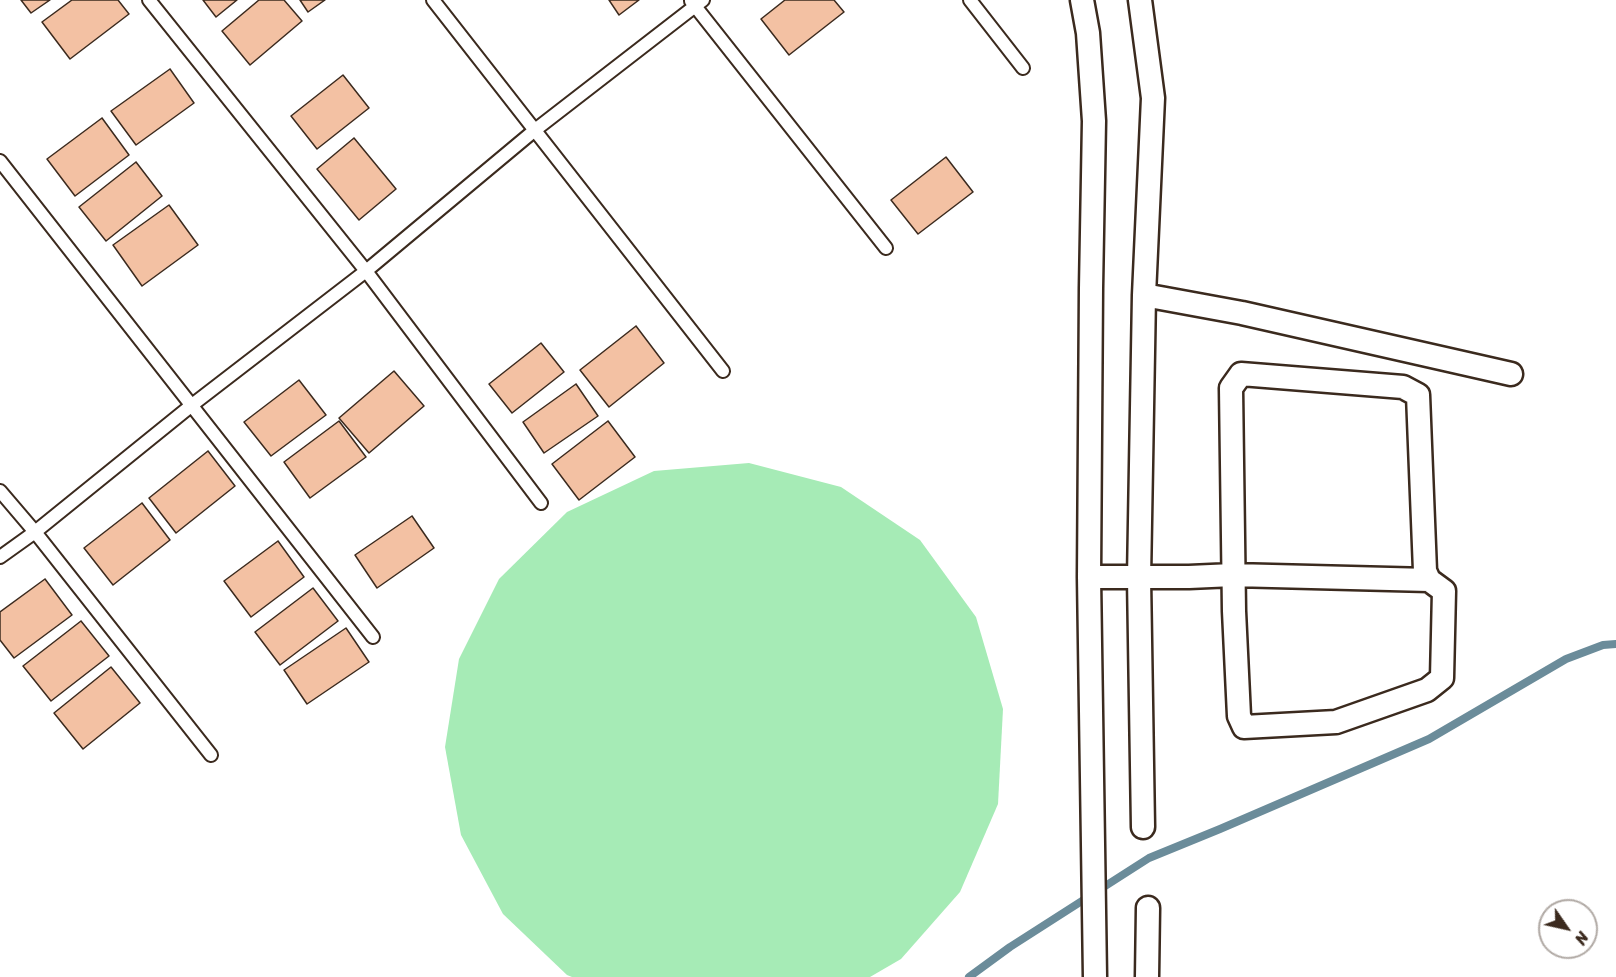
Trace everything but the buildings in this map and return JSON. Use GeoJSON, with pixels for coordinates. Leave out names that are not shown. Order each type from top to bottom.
{"type":"FeatureCollection","features":[{"type":"Feature","properties":{"kind":"street"},"geometry":{"type":"LineString","coordinates":[[1082,0],[1088,33],[1094,120],[1090,299],[1089,578],[1095,977]]}},
{"type":"Feature","properties":{"kind":"street"},"geometry":{"type":"LineString","coordinates":[[1140,0],[1153,98],[1144,295],[1139,578],[1143,827]]}},
{"type":"Feature","properties":{"kind":"street"},"geometry":{"type":"LineString","coordinates":[[1144,295],[1242,313],[1511,374]]}},
{"type":"Feature","properties":{"kind":"street"},"geometry":{"type":"LineString","coordinates":[[1241,374],[1403,387],[1418,395],[1425,571],[1429,580],[1444,591],[1442,678],[1427,690],[1336,722],[1244,727],[1239,716],[1233,575],[1231,388],[1241,374]]}},
{"type":"Feature","properties":{"kind":"street"},"geometry":{"type":"LineString","coordinates":[[1089,578],[1233,575],[1429,580]]}},
{"type":"Feature","properties":{"kind":"street"},"geometry":{"type":"LineString","coordinates":[[1147,977],[1148,908]]}},
{"type":"Feature","properties":{"kind":"lane"},"geometry":{"type":"LineString","coordinates":[[148,0],[366,270],[541,504]]}},
{"type":"Feature","properties":{"kind":"lane"},"geometry":{"type":"LineString","coordinates":[[433,0],[723,372]]}},
{"type":"Feature","properties":{"kind":"lane"},"geometry":{"type":"LineString","coordinates":[[970,0],[1023,68]]}},
{"type":"Feature","properties":{"kind":"lane"},"geometry":{"type":"LineString","coordinates":[[0,557],[366,270],[535,130],[696,2],[886,248]]}},
{"type":"Feature","properties":{"kind":"lane"},"geometry":{"type":"LineString","coordinates":[[0,161],[374,637]]}},
{"type":"Feature","properties":{"kind":"lane"},"geometry":{"type":"LineString","coordinates":[[0,491],[211,755]]}},
{"type":"Feature","properties":{"kind":"green space"},"geometry":{"type":"Polygon","coordinates":[[[749,463],[841,487],[920,540],[976,617],[1003,709],[998,804],[960,892],[901,959],[870,977],[572,977],[567,975],[503,914],[461,835],[445,747],[459,659],[499,579],[567,512],[654,471],[749,463]]]}},
{"type":"Feature","properties":{"kind":"waterway"},"geometry":{"type":"LineString","coordinates":[[969,977],[1010,947],[1149,858],[1429,739],[1566,659],[1603,645],[1616,644]]}}]}
